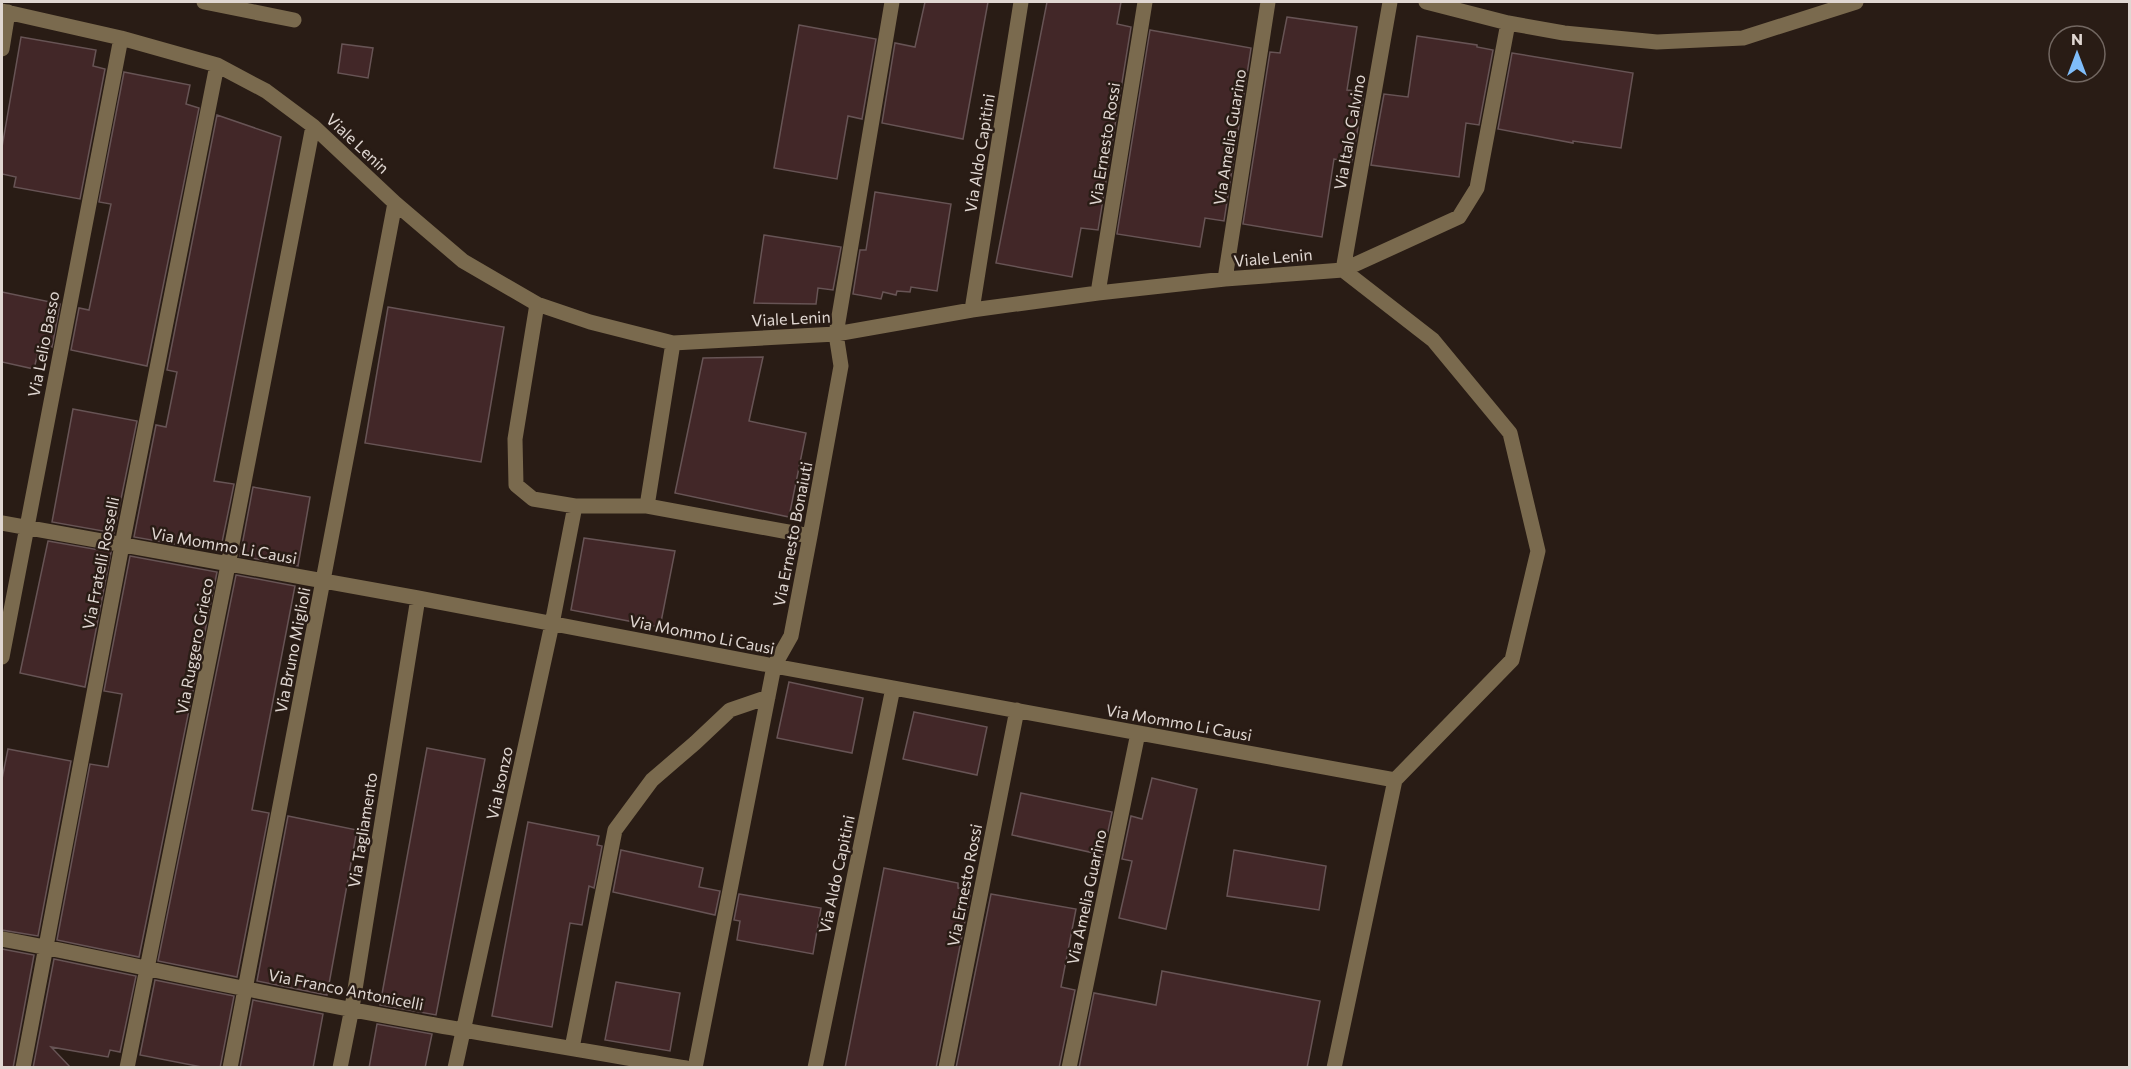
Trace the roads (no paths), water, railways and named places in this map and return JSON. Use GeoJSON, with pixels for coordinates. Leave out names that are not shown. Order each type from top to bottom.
{"type":"FeatureCollection","features":[{"type":"Feature","properties":{"kind":"street"},"geometry":{"type":"LineString","coordinates":[[204,2],[294,21]]}},
{"type":"Feature","properties":{"kind":"street","name":"Via Ernesto Bonaiuti"},"geometry":{"type":"LineString","coordinates":[[695,1068],[774,666],[791,636],[810,536],[841,366],[836,334],[892,2]]}},
{"type":"Feature","properties":{"kind":"street","name":"Via Aldo Capitini"},"geometry":{"type":"LineString","coordinates":[[972,310],[1021,2]]}},
{"type":"Feature","properties":{"kind":"street","name":"Via Ernesto Rossi"},"geometry":{"type":"LineString","coordinates":[[1098,293],[1146,2]]}},
{"type":"Feature","properties":{"kind":"street","name":"Via Amelia Guarino"},"geometry":{"type":"LineString","coordinates":[[1225,279],[1268,2]]}},
{"type":"Feature","properties":{"kind":"street","name":"Via Italo Calvino"},"geometry":{"type":"LineString","coordinates":[[1342,270],[1390,2]]}},
{"type":"Feature","properties":{"kind":"street"},"geometry":{"type":"LineString","coordinates":[[1426,2],[1508,23],[1564,33],[1657,42],[1743,38],[1848,3]]}},
{"type":"Feature","properties":{"kind":"street"},"geometry":{"type":"LineString","coordinates":[[2,49],[5,12]]}},
{"type":"Feature","properties":{"kind":"street","name":"Viale Lenin"},"geometry":{"type":"LineString","coordinates":[[5,12],[121,38],[217,65],[266,91],[313,126],[395,203],[463,261],[537,304],[590,322],[673,343],[836,334],[972,310],[1098,293],[1225,279],[1342,270],[1459,217],[1477,188],[1508,23]]}},
{"type":"Feature","properties":{"kind":"street","name":"Via Lelio Basso"},"geometry":{"type":"LineString","coordinates":[[2,657],[121,38]]}},
{"type":"Feature","properties":{"kind":"street","name":"Via Fratelli Rosselli"},"geometry":{"type":"LineString","coordinates":[[23,1068],[122,545],[217,65]]}},
{"type":"Feature","properties":{"kind":"street","name":"Via Ruggero Grieco"},"geometry":{"type":"LineString","coordinates":[[127,1068],[313,126]]}},
{"type":"Feature","properties":{"kind":"street","name":"Via Bruno Miglioli"},"geometry":{"type":"LineString","coordinates":[[230,1068],[247,989],[395,203]]}},
{"type":"Feature","properties":{"kind":"street"},"geometry":{"type":"LineString","coordinates":[[1334,1068],[1395,780],[1512,660],[1538,551],[1510,434],[1433,340],[1342,270]]}},
{"type":"Feature","properties":{"kind":"street"},"geometry":{"type":"LineString","coordinates":[[537,304],[515,439],[516,485],[533,499],[575,506],[647,506],[810,536]]}},
{"type":"Feature","properties":{"kind":"street"},"geometry":{"type":"LineString","coordinates":[[647,506],[673,343]]}},
{"type":"Feature","properties":{"kind":"street","name":"Via Isonzo"},"geometry":{"type":"LineString","coordinates":[[455,1068],[552,624],[575,506]]}},
{"type":"Feature","properties":{"kind":"street","name":"Via Mommo Li Causi"},"geometry":{"type":"LineString","coordinates":[[2,523],[1395,780]]}},
{"type":"Feature","properties":{"kind":"street","name":"Via Tagliamento"},"geometry":{"type":"LineString","coordinates":[[340,1068],[352,1008],[418,598]]}},
{"type":"Feature","properties":{"kind":"street","name":"Via Aldo Capitini"},"geometry":{"type":"LineString","coordinates":[[815,1068],[893,688]]}},
{"type":"Feature","properties":{"kind":"street"},"geometry":{"type":"LineString","coordinates":[[572,1048],[615,830],[652,780],[730,710],[768,697]]}},
{"type":"Feature","properties":{"kind":"street","name":"Via Ernesto Rossi"},"geometry":{"type":"LineString","coordinates":[[946,1068],[1017,711]]}},
{"type":"Feature","properties":{"kind":"street","name":"Via Amelia Guarino"},"geometry":{"type":"LineString","coordinates":[[1069,1068],[1138,733]]}},
{"type":"Feature","properties":{"kind":"street","name":"Via Franco Antonicelli"},"geometry":{"type":"LineString","coordinates":[[2,939],[463,1030],[686,1068]]}}]}
